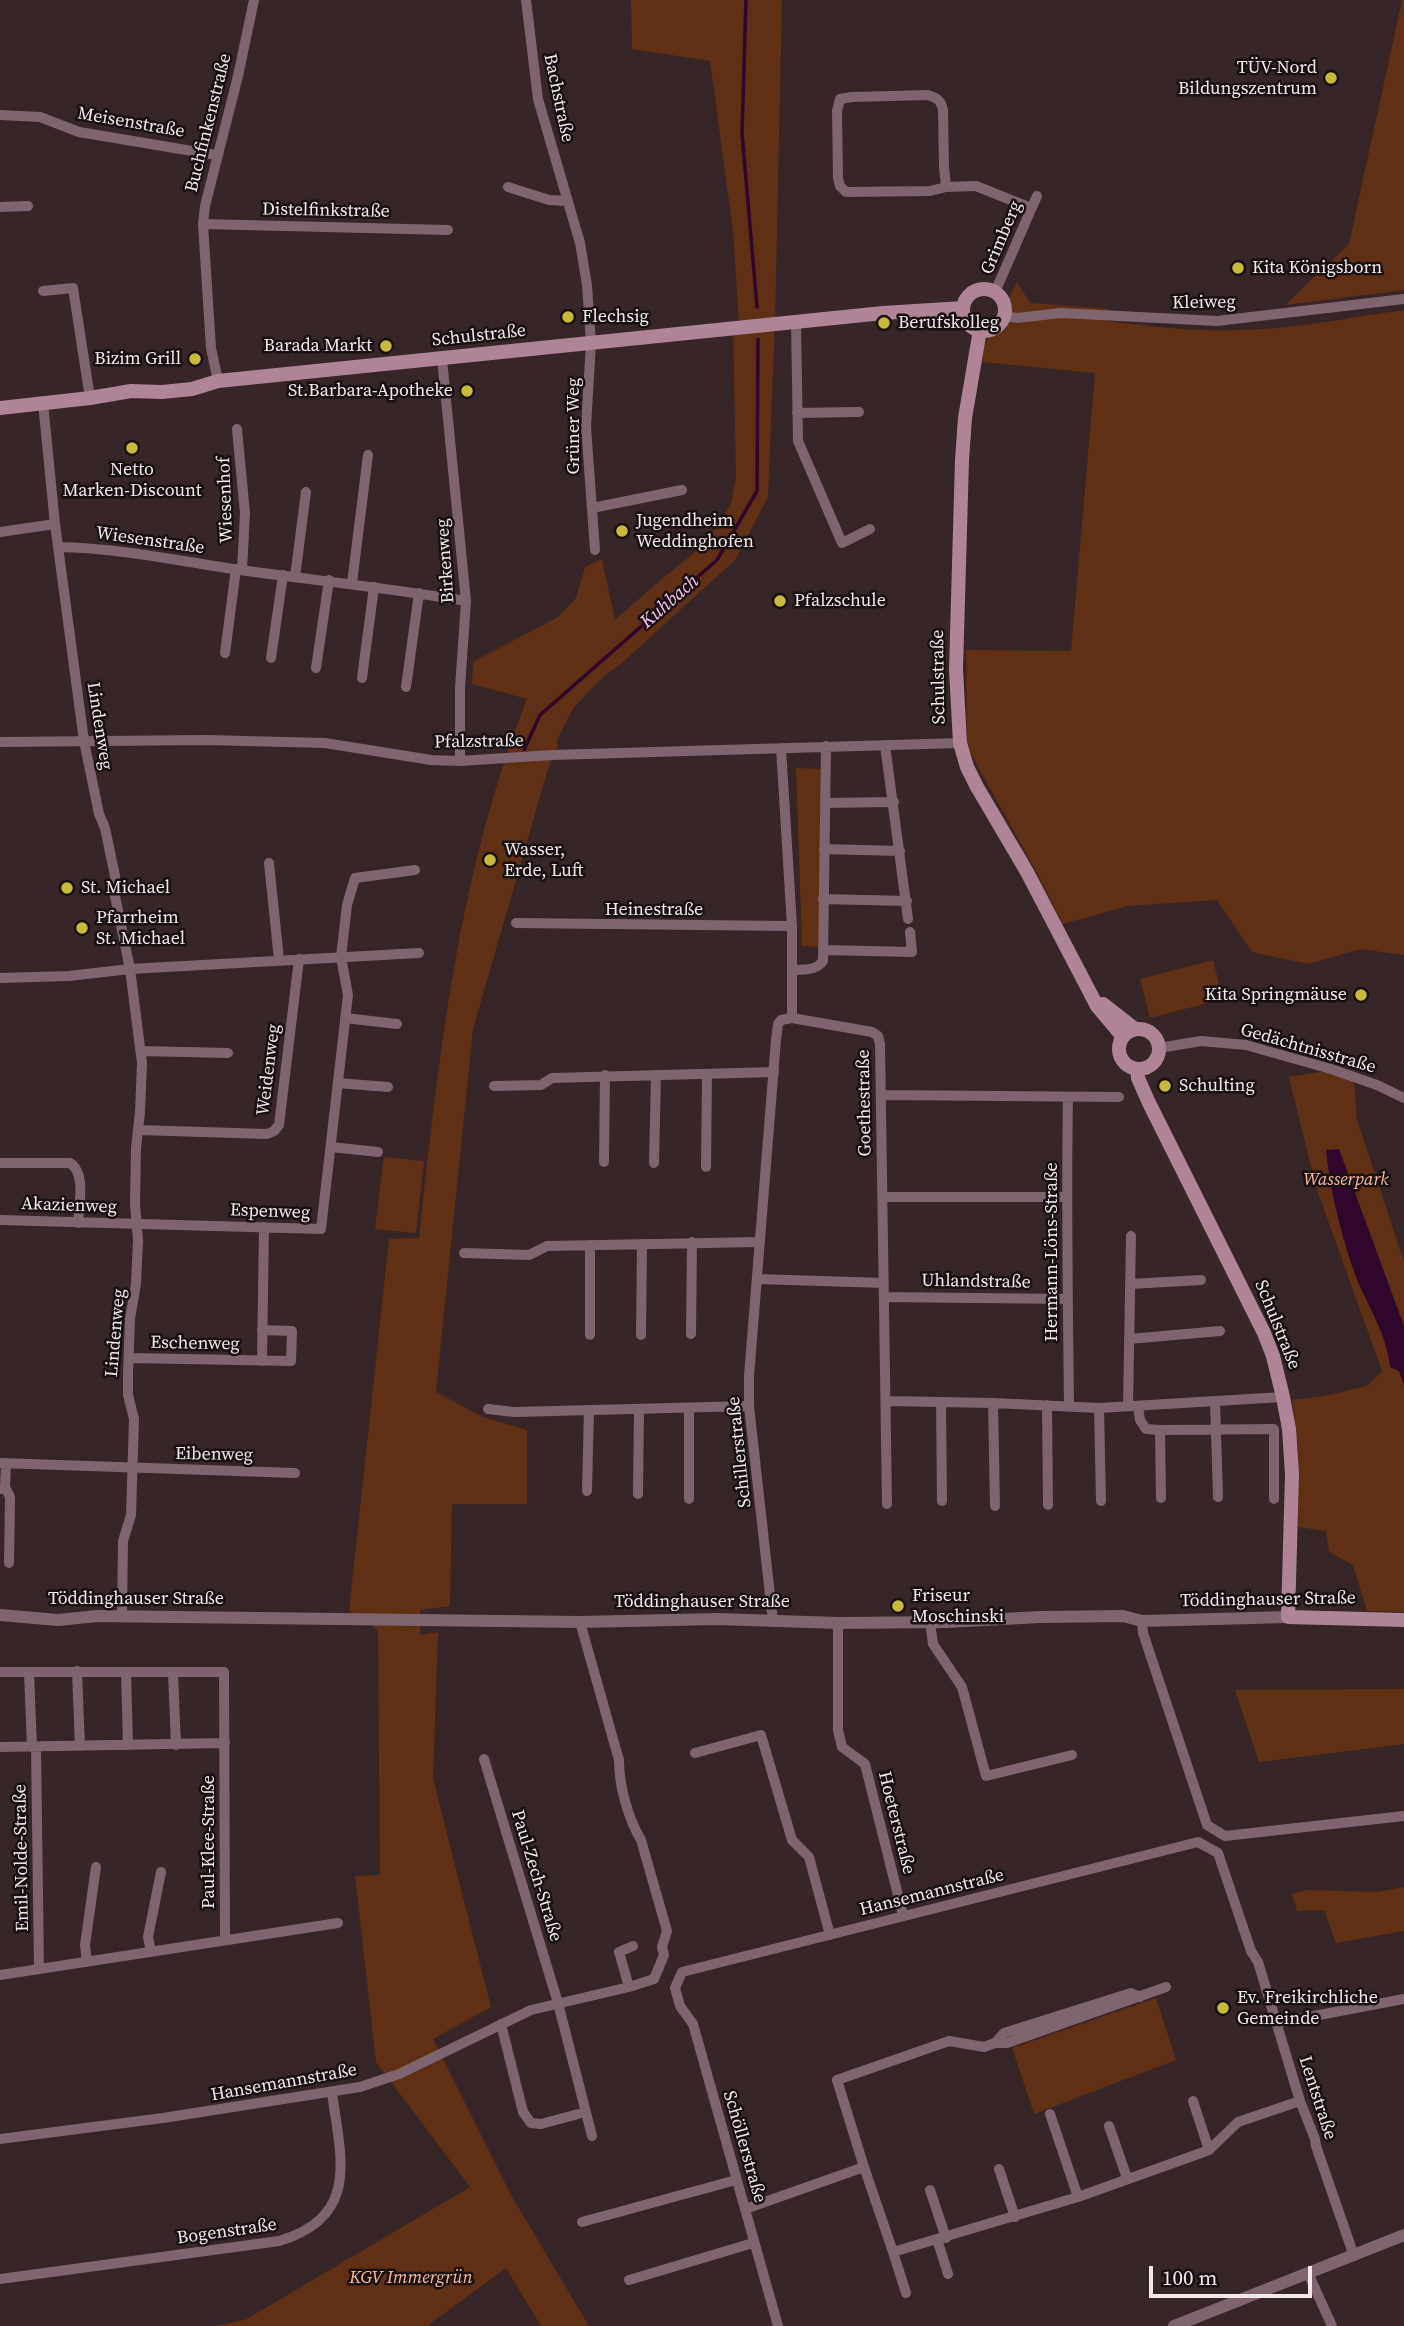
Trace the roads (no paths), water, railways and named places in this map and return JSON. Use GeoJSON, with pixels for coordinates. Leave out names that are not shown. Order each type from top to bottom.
{"type":"FeatureCollection","features":[{"type":"Feature","properties":{"kind":"main road"},"geometry":{"type":"LineString","coordinates":[[985,288],[995,292],[1004,304],[1004,316],[997,326],[986,331],[969,324],[964,314],[965,301],[973,292],[985,288]]}},
{"type":"Feature","properties":{"kind":"main road","name":"Schulstraße"},"geometry":{"type":"LineString","coordinates":[[0,408],[131,391],[192,389],[218,381],[963,307]]}},
{"type":"Feature","properties":{"kind":"main road","name":"Schulstraße"},"geometry":{"type":"LineString","coordinates":[[980,330],[965,418],[962,471],[956,669],[960,743],[967,767],[977,787],[1027,872],[1091,992],[1129,1033]]}},
{"type":"Feature","properties":{"kind":"main road"},"geometry":{"type":"LineString","coordinates":[[1142,1029],[1154,1035],[1159,1048],[1151,1065],[1137,1069],[1122,1059],[1119,1048],[1129,1033],[1142,1029]]}},
{"type":"Feature","properties":{"kind":"main road","name":"Schulstraße"},"geometry":{"type":"LineString","coordinates":[[1137,1069],[1149,1103],[1255,1312],[1273,1356],[1289,1429],[1292,1474],[1288,1618]]}},
{"type":"Feature","properties":{"kind":"main road","name":"Töddinghauser Straße"},"geometry":{"type":"LineString","coordinates":[[1288,1618],[1404,1620]]}},
{"type":"Feature","properties":{"kind":"street","name":"Buchfinkenstraße"},"geometry":{"type":"LineString","coordinates":[[218,381],[211,348],[204,224],[208,188],[238,76],[254,0]]}},
{"type":"Feature","properties":{"kind":"street","name":"Bachstraße"},"geometry":{"type":"LineString","coordinates":[[526,0],[538,99],[580,243],[587,285],[591,343]]}},
{"type":"Feature","properties":{"kind":"street"},"geometry":{"type":"LineString","coordinates":[[946,187],[943,110],[936,97],[840,99],[837,111],[838,178],[840,186],[846,192],[930,191],[946,187],[976,186],[1031,208]]}},
{"type":"Feature","properties":{"kind":"street","name":"Meisenstraße"},"geometry":{"type":"LineString","coordinates":[[0,115],[40,117],[79,132],[216,155]]}},
{"type":"Feature","properties":{"kind":"street"},"geometry":{"type":"LineString","coordinates":[[508,187],[549,200],[568,201]]}},
{"type":"Feature","properties":{"kind":"street","name":"Grimberg"},"geometry":{"type":"LineString","coordinates":[[995,292],[1037,196]]}},
{"type":"Feature","properties":{"kind":"street"},"geometry":{"type":"LineString","coordinates":[[0,208],[29,206]]}},
{"type":"Feature","properties":{"kind":"street","name":"Distelfinkstraße"},"geometry":{"type":"LineString","coordinates":[[204,224],[448,230]]}},
{"type":"Feature","properties":{"kind":"street"},"geometry":{"type":"LineString","coordinates":[[43,291],[74,288],[90,398]]}},
{"type":"Feature","properties":{"kind":"street","name":"Kleiweg"},"geometry":{"type":"LineString","coordinates":[[1004,316],[1017,318],[1061,313],[1217,321],[1404,299]]}},
{"type":"Feature","properties":{"kind":"street"},"geometry":{"type":"LineString","coordinates":[[796,322],[798,440],[842,542],[870,529]]}},
{"type":"Feature","properties":{"kind":"street","name":"Grüner Weg"},"geometry":{"type":"LineString","coordinates":[[591,343],[586,427],[595,550]]}},
{"type":"Feature","properties":{"kind":"street","name":"Birkenweg"},"geometry":{"type":"LineString","coordinates":[[442,359],[466,601],[460,688],[460,761]]}},
{"type":"Feature","properties":{"kind":"street","name":"Lindenweg"},"geometry":{"type":"LineString","coordinates":[[43,403],[55,524],[84,741],[114,876],[114,896],[130,969],[141,1051],[135,1170],[136,1284],[130,1319],[128,1395],[134,1419],[131,1515],[123,1541],[122,1617]]}},
{"type":"Feature","properties":{"kind":"street"},"geometry":{"type":"LineString","coordinates":[[797,413],[859,412]]}},
{"type":"Feature","properties":{"kind":"street","name":"Wiesenhof"},"geometry":{"type":"LineString","coordinates":[[237,429],[246,513],[239,570]]}},
{"type":"Feature","properties":{"kind":"street"},"geometry":{"type":"LineString","coordinates":[[352,583],[368,455]]}},
{"type":"Feature","properties":{"kind":"street"},"geometry":{"type":"LineString","coordinates":[[592,509],[682,490]]}},
{"type":"Feature","properties":{"kind":"street"},"geometry":{"type":"LineString","coordinates":[[295,577],[306,492]]}},
{"type":"Feature","properties":{"kind":"street"},"geometry":{"type":"LineString","coordinates":[[0,532],[55,524]]}},
{"type":"Feature","properties":{"kind":"street","name":"Wiesenstraße"},"geometry":{"type":"LineString","coordinates":[[58,547],[95,548],[466,601]]}},
{"type":"Feature","properties":{"kind":"street"},"geometry":{"type":"LineString","coordinates":[[225,653],[239,570]]}},
{"type":"Feature","properties":{"kind":"street"},"geometry":{"type":"LineString","coordinates":[[271,658],[283,575]]}},
{"type":"Feature","properties":{"kind":"street"},"geometry":{"type":"LineString","coordinates":[[316,668],[329,580]]}},
{"type":"Feature","properties":{"kind":"street"},"geometry":{"type":"LineString","coordinates":[[362,678],[374,587]]}},
{"type":"Feature","properties":{"kind":"street"},"geometry":{"type":"LineString","coordinates":[[406,687],[419,593]]}},
{"type":"Feature","properties":{"kind":"street","name":"Pfalzstraße"},"geometry":{"type":"LineString","coordinates":[[0,742],[207,740],[325,743],[431,760],[460,761],[552,755],[960,743]]}},
{"type":"Feature","properties":{"kind":"street"},"geometry":{"type":"LineString","coordinates":[[885,745],[908,919]]}},
{"type":"Feature","properties":{"kind":"street"},"geometry":{"type":"LineString","coordinates":[[793,970],[819,967],[823,961],[826,746]]}},
{"type":"Feature","properties":{"kind":"street"},"geometry":{"type":"LineString","coordinates":[[781,748],[792,926],[793,1018]]}},
{"type":"Feature","properties":{"kind":"street"},"geometry":{"type":"LineString","coordinates":[[825,803],[894,802]]}},
{"type":"Feature","properties":{"kind":"street"},"geometry":{"type":"LineString","coordinates":[[824,849],[900,851]]}},
{"type":"Feature","properties":{"kind":"street"},"geometry":{"type":"LineString","coordinates":[[269,863],[278,960]]}},
{"type":"Feature","properties":{"kind":"street","name":"Espenweg"},"geometry":{"type":"LineString","coordinates":[[136,1225],[321,1230],[348,995],[341,957],[347,905],[355,878],[415,870]]}},
{"type":"Feature","properties":{"kind":"street"},"geometry":{"type":"LineString","coordinates":[[822,899],[906,901]]}},
{"type":"Feature","properties":{"kind":"street","name":"Heinestraße"},"geometry":{"type":"LineString","coordinates":[[516,923],[792,926]]}},
{"type":"Feature","properties":{"kind":"street"},"geometry":{"type":"LineString","coordinates":[[823,950],[912,952],[910,932]]}},
{"type":"Feature","properties":{"kind":"street"},"geometry":{"type":"LineString","coordinates":[[0,978],[69,976],[130,969],[419,953]]}},
{"type":"Feature","properties":{"kind":"street","name":"Weidenweg"},"geometry":{"type":"LineString","coordinates":[[138,1130],[267,1134],[274,1131],[279,1125],[299,959]]}},
{"type":"Feature","properties":{"kind":"street"},"geometry":{"type":"LineString","coordinates":[[345,1018],[397,1024]]}},
{"type":"Feature","properties":{"kind":"street","name":"Schillerstraße"},"geometry":{"type":"LineString","coordinates":[[773,1622],[749,1406],[750,1356],[778,1024],[781,1020],[793,1018]]}},
{"type":"Feature","properties":{"kind":"street","name":"Goethestraße"},"geometry":{"type":"LineString","coordinates":[[793,1018],[872,1032],[878,1035],[880,1044],[887,1504]]}},
{"type":"Feature","properties":{"kind":"street","name":"Gedächtnisstraße"},"geometry":{"type":"LineString","coordinates":[[1159,1048],[1201,1041],[1246,1045],[1331,1069],[1377,1085],[1404,1098]]}},
{"type":"Feature","properties":{"kind":"street"},"geometry":{"type":"LineString","coordinates":[[141,1051],[228,1053]]}},
{"type":"Feature","properties":{"kind":"street"},"geometry":{"type":"LineString","coordinates":[[494,1086],[541,1085],[552,1078],[605,1075],[774,1072]]}},
{"type":"Feature","properties":{"kind":"street"},"geometry":{"type":"LineString","coordinates":[[706,1167],[707,1074]]}},
{"type":"Feature","properties":{"kind":"street"},"geometry":{"type":"LineString","coordinates":[[604,1161],[605,1075]]}},
{"type":"Feature","properties":{"kind":"street"},"geometry":{"type":"LineString","coordinates":[[654,1163],[656,1075]]}},
{"type":"Feature","properties":{"kind":"street"},"geometry":{"type":"LineString","coordinates":[[338,1083],[388,1087]]}},
{"type":"Feature","properties":{"kind":"street"},"geometry":{"type":"LineString","coordinates":[[881,1096],[1119,1097]]}},
{"type":"Feature","properties":{"kind":"street","name":"Hermann-Löns-Straße"},"geometry":{"type":"LineString","coordinates":[[1068,1097],[1069,1407]]}},
{"type":"Feature","properties":{"kind":"street"},"geometry":{"type":"LineString","coordinates":[[331,1147],[378,1152]]}},
{"type":"Feature","properties":{"kind":"street"},"geometry":{"type":"LineString","coordinates":[[0,1163],[70,1163],[77,1167],[79,1223]]}},
{"type":"Feature","properties":{"kind":"street"},"geometry":{"type":"LineString","coordinates":[[883,1197],[1067,1197]]}},
{"type":"Feature","properties":{"kind":"street","name":"Akazienweg"},"geometry":{"type":"LineString","coordinates":[[0,1220],[136,1225]]}},
{"type":"Feature","properties":{"kind":"street","name":"Eschenweg"},"geometry":{"type":"LineString","coordinates":[[262,1361],[264,1227]]}},
{"type":"Feature","properties":{"kind":"street"},"geometry":{"type":"LineString","coordinates":[[1131,1236],[1129,1339],[1133,1406],[1140,1420],[1146,1429],[1160,1430],[1274,1429],[1274,1499]]}},
{"type":"Feature","properties":{"kind":"street"},"geometry":{"type":"LineString","coordinates":[[691,1334],[692,1242]]}},
{"type":"Feature","properties":{"kind":"street"},"geometry":{"type":"LineString","coordinates":[[464,1253],[529,1255],[547,1246],[761,1242]]}},
{"type":"Feature","properties":{"kind":"street"},"geometry":{"type":"LineString","coordinates":[[640,1335],[642,1244]]}},
{"type":"Feature","properties":{"kind":"street"},"geometry":{"type":"LineString","coordinates":[[590,1245],[590,1335]]}},
{"type":"Feature","properties":{"kind":"street"},"geometry":{"type":"LineString","coordinates":[[757,1279],[884,1283]]}},
{"type":"Feature","properties":{"kind":"street"},"geometry":{"type":"LineString","coordinates":[[1130,1284],[1201,1279]]}},
{"type":"Feature","properties":{"kind":"street","name":"Uhlandstraße"},"geometry":{"type":"LineString","coordinates":[[885,1297],[1067,1299]]}},
{"type":"Feature","properties":{"kind":"street","name":"Eschenweg"},"geometry":{"type":"LineString","coordinates":[[129,1358],[291,1361],[292,1331],[262,1330]]}},
{"type":"Feature","properties":{"kind":"street"},"geometry":{"type":"LineString","coordinates":[[1129,1339],[1220,1331]]}},
{"type":"Feature","properties":{"kind":"street"},"geometry":{"type":"LineString","coordinates":[[887,1401],[993,1402],[1100,1408],[1283,1396]]}},
{"type":"Feature","properties":{"kind":"street"},"geometry":{"type":"LineString","coordinates":[[1215,1401],[1218,1497]]}},
{"type":"Feature","properties":{"kind":"street"},"geometry":{"type":"LineString","coordinates":[[941,1402],[942,1501]]}},
{"type":"Feature","properties":{"kind":"street"},"geometry":{"type":"LineString","coordinates":[[993,1402],[995,1506]]}},
{"type":"Feature","properties":{"kind":"street"},"geometry":{"type":"LineString","coordinates":[[1047,1405],[1048,1505]]}},
{"type":"Feature","properties":{"kind":"street"},"geometry":{"type":"LineString","coordinates":[[488,1409],[514,1412],[749,1406]]}},
{"type":"Feature","properties":{"kind":"street"},"geometry":{"type":"LineString","coordinates":[[689,1408],[689,1499]]}},
{"type":"Feature","properties":{"kind":"street"},"geometry":{"type":"LineString","coordinates":[[1100,1408],[1101,1501]]}},
{"type":"Feature","properties":{"kind":"street"},"geometry":{"type":"LineString","coordinates":[[638,1494],[639,1409]]}},
{"type":"Feature","properties":{"kind":"street"},"geometry":{"type":"LineString","coordinates":[[587,1491],[589,1410]]}},
{"type":"Feature","properties":{"kind":"street"},"geometry":{"type":"LineString","coordinates":[[1160,1430],[1161,1498]]}},
{"type":"Feature","properties":{"kind":"street"},"geometry":{"type":"LineString","coordinates":[[9,1563],[10,1497],[2,1488],[3,1463],[132,1468]]}},
{"type":"Feature","properties":{"kind":"street","name":"Eibenweg"},"geometry":{"type":"LineString","coordinates":[[132,1468],[295,1473]]}},
{"type":"Feature","properties":{"kind":"street","name":"Töddinghauser Straße"},"geometry":{"type":"LineString","coordinates":[[0,1615],[47,1619],[97,1616],[580,1622],[707,1619],[838,1623],[1109,1616],[1132,1617],[1142,1621],[1288,1618]]}},
{"type":"Feature","properties":{"kind":"street"},"geometry":{"type":"LineString","coordinates":[[1142,1621],[1143,1633],[1207,1825],[1225,1836],[1404,1816]]}},
{"type":"Feature","properties":{"kind":"street","name":"Hansemannstraße"},"geometry":{"type":"LineString","coordinates":[[0,2139],[360,2087],[399,2074],[531,2010],[654,1979],[664,1955],[662,1947],[667,1931],[619,1775],[619,1760],[580,1622]]}},
{"type":"Feature","properties":{"kind":"street"},"geometry":{"type":"LineString","coordinates":[[930,1622],[933,1644],[962,1687],[986,1776],[1072,1755]]}},
{"type":"Feature","properties":{"kind":"street","name":"Hoeterstraße"},"geometry":{"type":"LineString","coordinates":[[838,1623],[838,1730],[842,1746],[865,1764],[903,1915]]}},
{"type":"Feature","properties":{"kind":"street"},"geometry":{"type":"LineString","coordinates":[[77,1671],[80,1745]]}},
{"type":"Feature","properties":{"kind":"street"},"geometry":{"type":"LineString","coordinates":[[0,1672],[173,1672],[176,1745]]}},
{"type":"Feature","properties":{"kind":"street","name":"Emil-Nolde-Straße"},"geometry":{"type":"LineString","coordinates":[[29,1672],[34,1747],[38,1969]]}},
{"type":"Feature","properties":{"kind":"street"},"geometry":{"type":"LineString","coordinates":[[126,1672],[128,1745]]}},
{"type":"Feature","properties":{"kind":"street","name":"Paul-Klee-Straße"},"geometry":{"type":"LineString","coordinates":[[173,1672],[224,1672],[225,1940]]}},
{"type":"Feature","properties":{"kind":"street"},"geometry":{"type":"LineString","coordinates":[[695,1753],[761,1735],[792,1840],[810,1857],[830,1935]]}},
{"type":"Feature","properties":{"kind":"street"},"geometry":{"type":"LineString","coordinates":[[0,1747],[225,1743]]}},
{"type":"Feature","properties":{"kind":"street","name":"Paul-Zech-Straße"},"geometry":{"type":"LineString","coordinates":[[484,1759],[558,2003]]}},
{"type":"Feature","properties":{"kind":"street","name":"Hansemannstraße"},"geometry":{"type":"LineString","coordinates":[[678,1980],[682,1972],[1198,1842]]}},
{"type":"Feature","properties":{"kind":"street","name":"Lentstraße"},"geometry":{"type":"LineString","coordinates":[[1198,1842],[1218,1853],[1251,1951],[1258,1962],[1300,2101],[1353,2256]]}},
{"type":"Feature","properties":{"kind":"street"},"geometry":{"type":"LineString","coordinates":[[87,1962],[85,1945],[96,1867]]}},
{"type":"Feature","properties":{"kind":"street"},"geometry":{"type":"LineString","coordinates":[[151,1952],[148,1937],[160,1872]]}},
{"type":"Feature","properties":{"kind":"street"},"geometry":{"type":"LineString","coordinates":[[0,1975],[338,1923]]}},
{"type":"Feature","properties":{"kind":"street"},"geometry":{"type":"LineString","coordinates":[[629,1987],[620,1952],[633,1946]]}},
{"type":"Feature","properties":{"kind":"street","name":"Schöllerstraße"},"geometry":{"type":"LineString","coordinates":[[678,1980],[675,1988],[680,2006],[693,2024],[778,2326]]}},
{"type":"Feature","properties":{"kind":"street"},"geometry":{"type":"LineString","coordinates":[[906,2293],[837,2080],[949,2041],[984,2047],[1026,2038],[1166,1987]]}},
{"type":"Feature","properties":{"kind":"street"},"geometry":{"type":"LineString","coordinates":[[1277,2023],[1404,1999]]}},
{"type":"Feature","properties":{"kind":"street"},"geometry":{"type":"LineString","coordinates":[[558,2003],[592,2136]]}},
{"type":"Feature","properties":{"kind":"street"},"geometry":{"type":"LineString","coordinates":[[501,2024],[523,2112],[531,2123],[541,2124],[578,2114]]}},
{"type":"Feature","properties":{"kind":"street","name":"Bogenstraße"},"geometry":{"type":"LineString","coordinates":[[0,2279],[279,2241],[300,2235],[316,2225],[328,2211],[339,2187],[342,2162],[332,2093]]}},
{"type":"Feature","properties":{"kind":"street"},"geometry":{"type":"LineString","coordinates":[[1193,2101],[1209,2150]]}},
{"type":"Feature","properties":{"kind":"street"},"geometry":{"type":"LineString","coordinates":[[893,2252],[1077,2197],[1209,2150],[1238,2122],[1300,2101]]}},
{"type":"Feature","properties":{"kind":"street"},"geometry":{"type":"LineString","coordinates":[[1050,2114],[1077,2197]]}},
{"type":"Feature","properties":{"kind":"street"},"geometry":{"type":"LineString","coordinates":[[1109,2126],[1127,2178]]}},
{"type":"Feature","properties":{"kind":"street"},"geometry":{"type":"LineString","coordinates":[[745,2209],[864,2167]]}},
{"type":"Feature","properties":{"kind":"street"},"geometry":{"type":"LineString","coordinates":[[999,2169],[1015,2217]]}},
{"type":"Feature","properties":{"kind":"street"},"geometry":{"type":"LineString","coordinates":[[582,2222],[736,2180]]}},
{"type":"Feature","properties":{"kind":"street"},"geometry":{"type":"LineString","coordinates":[[930,2190],[948,2274]]}},
{"type":"Feature","properties":{"kind":"street"},"geometry":{"type":"LineString","coordinates":[[1174,2326],[1404,2235]]}},
{"type":"Feature","properties":{"kind":"street"},"geometry":{"type":"LineString","coordinates":[[629,2280],[753,2244]]}},
{"type":"Feature","properties":{"kind":"street"},"geometry":{"type":"LineString","coordinates":[[1308,2273],[1332,2326]]}},
{"type":"Feature","properties":{"kind":"waterway","name":"Kuhbach"},"geometry":{"type":"LineString","coordinates":[[746,0],[742,133],[757,307]]}},
{"type":"Feature","properties":{"kind":"waterway","name":"Kuhbach"},"geometry":{"type":"LineString","coordinates":[[524,750],[540,715],[717,560],[757,491],[758,339]]}},
{"type":"Feature","properties":{"kind":"place","name":"TÜV-Nord Bildungszentrum"},"geometry":{"type":"Point","coordinates":[1331,78]}},
{"type":"Feature","properties":{"kind":"place","name":"Kita Königsborn"},"geometry":{"type":"Point","coordinates":[1238,268]}},
{"type":"Feature","properties":{"kind":"place","name":"Flechsig"},"geometry":{"type":"Point","coordinates":[568,317]}},
{"type":"Feature","properties":{"kind":"place","name":"Berufskolleg"},"geometry":{"type":"Point","coordinates":[884,323]}},
{"type":"Feature","properties":{"kind":"place","name":"Barada Markt"},"geometry":{"type":"Point","coordinates":[386,346]}},
{"type":"Feature","properties":{"kind":"place","name":"Bizim Grill"},"geometry":{"type":"Point","coordinates":[195,359]}},
{"type":"Feature","properties":{"kind":"place","name":"St.Barbara-Apotheke"},"geometry":{"type":"Point","coordinates":[467,391]}},
{"type":"Feature","properties":{"kind":"place","name":"Netto Marken-Discount"},"geometry":{"type":"Point","coordinates":[132,448]}},
{"type":"Feature","properties":{"kind":"place","name":"Jugendheim Weddinghofen"},"geometry":{"type":"Point","coordinates":[622,531]}},
{"type":"Feature","properties":{"kind":"place","name":"Pfalzschule"},"geometry":{"type":"Point","coordinates":[780,601]}},
{"type":"Feature","properties":{"kind":"place","name":"Wasser, Erde, Luft"},"geometry":{"type":"Point","coordinates":[490,860]}},
{"type":"Feature","properties":{"kind":"place","name":"St. Michael"},"geometry":{"type":"Point","coordinates":[67,888]}},
{"type":"Feature","properties":{"kind":"place","name":"Pfarrheim St. Michael"},"geometry":{"type":"Point","coordinates":[82,928]}},
{"type":"Feature","properties":{"kind":"place","name":"Kita Springmäuse"},"geometry":{"type":"Point","coordinates":[1361,995]}},
{"type":"Feature","properties":{"kind":"place","name":"Schulting"},"geometry":{"type":"Point","coordinates":[1165,1086]}},
{"type":"Feature","properties":{"kind":"place","name":"Friseur Moschinski"},"geometry":{"type":"Point","coordinates":[898,1606]}},
{"type":"Feature","properties":{"kind":"place","name":"Ev. Freikirchliche Gemeinde"},"geometry":{"type":"Point","coordinates":[1223,2008]}},
{"type":"Feature","properties":{"kind":"park label","name":"Wasserpark"},"geometry":{"type":"Point","coordinates":[1346,1180]}},
{"type":"Feature","properties":{"kind":"park label","name":"KGV Immergrün"},"geometry":{"type":"Point","coordinates":[411,2278]}}]}
